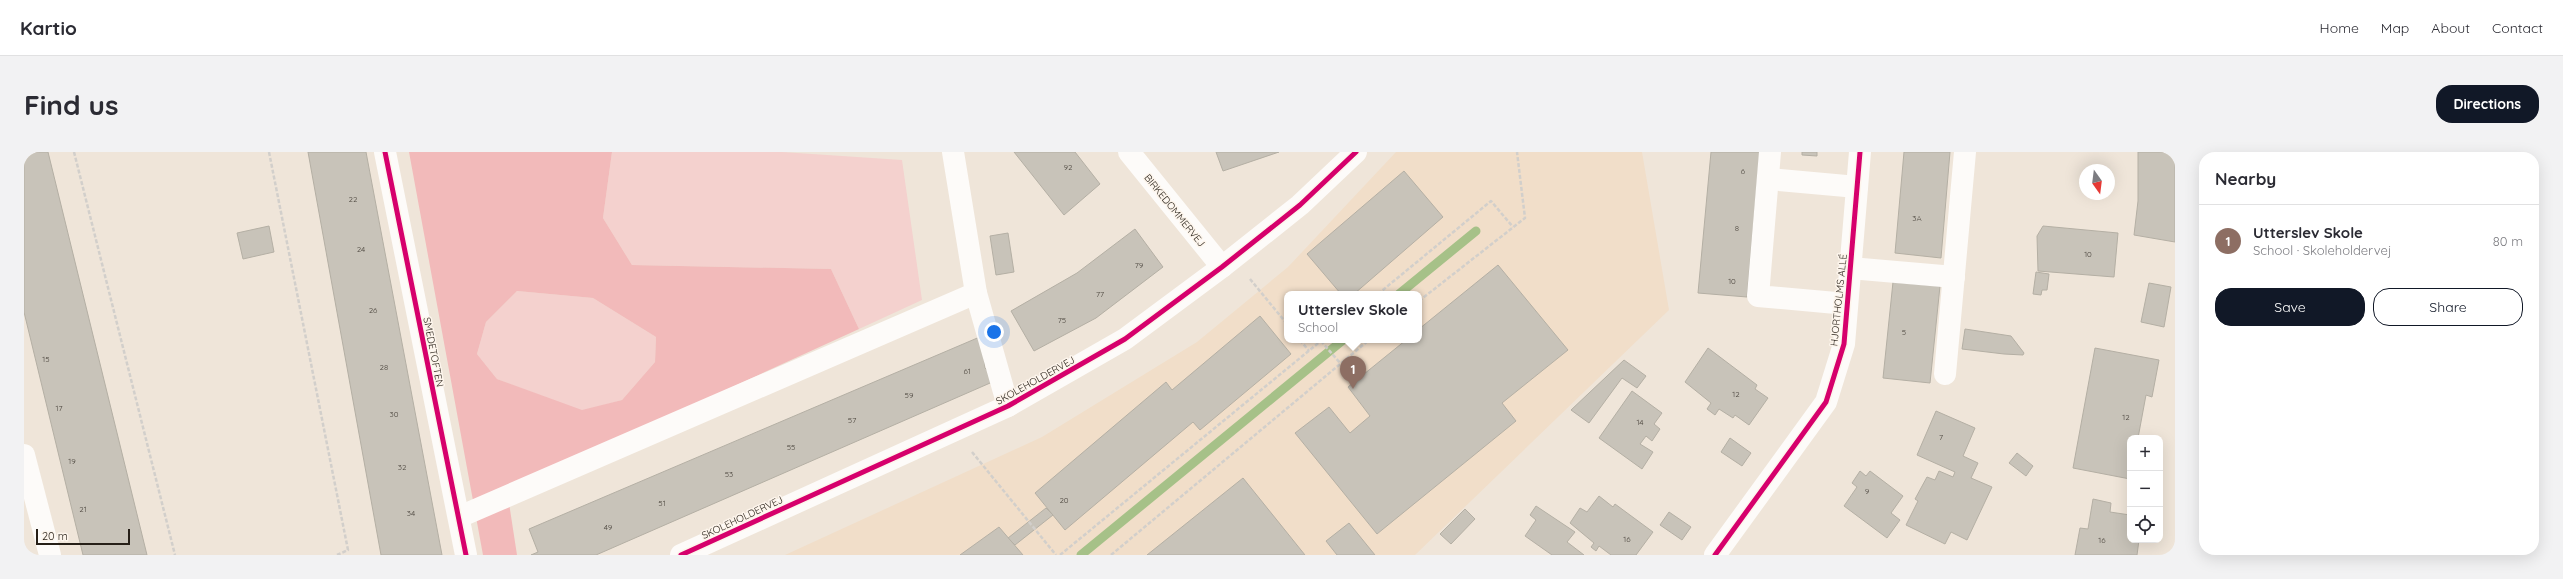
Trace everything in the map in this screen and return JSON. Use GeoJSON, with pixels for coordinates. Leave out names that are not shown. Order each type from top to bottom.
{"type":"FeatureCollection","features":[{"type":"Feature","properties":{"kind":"street","name":"SMEDETOFTEN"},"geometry":{"type":"LineString","coordinates":[[385,152],[466,555]]}},
{"type":"Feature","properties":{"kind":"street"},"geometry":{"type":"LineString","coordinates":[[953,152],[976,293],[1008,406]]}},
{"type":"Feature","properties":{"kind":"street","name":"BIRKEDOMMERVEJ"},"geometry":{"type":"LineString","coordinates":[[1129,152],[1227,263]]}},
{"type":"Feature","properties":{"kind":"street","name":"SKOLEHOLDERVEJ"},"geometry":{"type":"LineString","coordinates":[[681,555],[1008,406],[1125,339],[1227,263],[1300,206],[1356,152]]}},
{"type":"Feature","properties":{"kind":"street"},"geometry":{"type":"LineString","coordinates":[[1770,152],[1758,296],[1847,304]]}},
{"type":"Feature","properties":{"kind":"street","name":"HJORTHOLMS ALLÉ"},"geometry":{"type":"LineString","coordinates":[[1715,555],[1826,402],[1844,344],[1860,152]]}},
{"type":"Feature","properties":{"kind":"street"},"geometry":{"type":"LineString","coordinates":[[1945,374],[1965,152]]}},
{"type":"Feature","properties":{"kind":"street"},"geometry":{"type":"LineString","coordinates":[[1768,178],[1857,187]]}},
{"type":"Feature","properties":{"kind":"street"},"geometry":{"type":"LineString","coordinates":[[1850,268],[1954,277]]}},
{"type":"Feature","properties":{"kind":"street"},"geometry":{"type":"LineString","coordinates":[[459,517],[976,293]]}},
{"type":"Feature","properties":{"kind":"street"},"geometry":{"type":"LineString","coordinates":[[24,455],[50,555]]}},
{"type":"Feature","properties":{"kind":"path"},"geometry":{"type":"LineString","coordinates":[[74,152],[175,555]]}},
{"type":"Feature","properties":{"kind":"path"},"geometry":{"type":"LineString","coordinates":[[269,152],[348,550],[337,555]]}},
{"type":"Feature","properties":{"kind":"path"},"geometry":{"type":"LineString","coordinates":[[1422,299],[1525,218],[1517,152]]}},
{"type":"Feature","properties":{"kind":"path"},"geometry":{"type":"LineString","coordinates":[[1382,291],[1492,202],[1513,228]]}},
{"type":"Feature","properties":{"kind":"path"},"geometry":{"type":"LineString","coordinates":[[1227,263],[1284,321]]}},
{"type":"Feature","properties":{"kind":"path"},"geometry":{"type":"LineString","coordinates":[[1302,343],[1309,351]]}},
{"type":"Feature","properties":{"kind":"path"},"geometry":{"type":"LineString","coordinates":[[1060,555],[1318,343]]}},
{"type":"Feature","properties":{"kind":"path"},"geometry":{"type":"LineString","coordinates":[[1324,343],[1340,363]]}},
{"type":"Feature","properties":{"kind":"path"},"geometry":{"type":"LineString","coordinates":[[1111,555],[1365,343]]}},
{"type":"Feature","properties":{"kind":"path"},"geometry":{"type":"LineString","coordinates":[[954,430],[1056,555]]}},
{"type":"Feature","properties":{"kind":"shaded area"},"geometry":{"type":"Polygon","coordinates":[[[409,152],[612,152],[603,218],[632,265],[831,269],[859,329],[507,490],[517,555],[483,555],[409,152]],[[517,291],[486,322],[477,354],[497,379],[582,410],[622,400],[655,362],[656,337],[593,298],[517,291]]]}},
{"type":"Feature","properties":{"kind":"shaded area"},"geometry":{"type":"Polygon","coordinates":[[[612,152],[782,152],[902,160],[922,300],[859,329],[831,269],[632,265],[603,218],[612,152]]]}},
{"type":"Feature","properties":{"kind":"shaded area"},"geometry":{"type":"Polygon","coordinates":[[[1396,152],[1642,152],[1669,310],[1415,555],[785,555],[1042,437],[1197,342],[1288,267],[1396,152]]]}},
{"type":"Feature","properties":{"kind":"shaded area"},"geometry":{"type":"Polygon","coordinates":[[[517,291],[593,298],[656,337],[655,362],[622,400],[582,411],[497,379],[477,354],[486,322],[517,291]]]}},
{"type":"Feature","properties":{"kind":"building"},"geometry":{"type":"Polygon","coordinates":[[[24,152],[48,152],[147,555],[83,555],[24,312],[24,152]]]}},
{"type":"Feature","properties":{"kind":"building"},"geometry":{"type":"Polygon","coordinates":[[[308,152],[366,152],[442,555],[381,555],[308,152]]]}},
{"type":"Feature","properties":{"kind":"building"},"geometry":{"type":"Polygon","coordinates":[[[1014,152],[1075,152],[1100,184],[1064,215],[1014,152]]]}},
{"type":"Feature","properties":{"kind":"building"},"geometry":{"type":"Polygon","coordinates":[[[1216,152],[1279,152],[1223,171],[1216,152]]]}},
{"type":"Feature","properties":{"kind":"building"},"geometry":{"type":"Polygon","coordinates":[[[1711,152],[1760,152],[1747,297],[1698,293],[1711,152]]]}},
{"type":"Feature","properties":{"kind":"building"},"geometry":{"type":"Polygon","coordinates":[[[1802,152],[1817,152],[1817,156],[1802,155],[1802,152]]]}},
{"type":"Feature","properties":{"kind":"building"},"geometry":{"type":"Polygon","coordinates":[[[1904,152],[1950,152],[1941,258],[1895,253],[1904,152]]]}},
{"type":"Feature","properties":{"kind":"building"},"geometry":{"type":"Polygon","coordinates":[[[2138,152],[2175,152],[2175,242],[2134,235],[2138,201],[2138,152]]]}},
{"type":"Feature","properties":{"kind":"building"},"geometry":{"type":"Polygon","coordinates":[[[1404,171],[1443,217],[1357,291],[1338,291],[1307,254],[1404,171]]]}},
{"type":"Feature","properties":{"kind":"building"},"geometry":{"type":"Polygon","coordinates":[[[269,226],[274,252],[243,259],[237,233],[269,226]]]}},
{"type":"Feature","properties":{"kind":"building"},"geometry":{"type":"Polygon","coordinates":[[[2043,226],[2118,233],[2114,277],[2038,271],[2037,236],[2043,226]]]}},
{"type":"Feature","properties":{"kind":"building"},"geometry":{"type":"Polygon","coordinates":[[[1135,229],[1163,267],[1096,318],[1034,351],[1011,311],[1077,273],[1135,229]]]}},
{"type":"Feature","properties":{"kind":"building"},"geometry":{"type":"Polygon","coordinates":[[[1008,233],[1014,272],[996,275],[990,236],[1008,233]]]}},
{"type":"Feature","properties":{"kind":"building"},"geometry":{"type":"Polygon","coordinates":[[[1498,265],[1568,350],[1502,403],[1516,421],[1377,534],[1295,433],[1329,407],[1350,433],[1370,416],[1348,387],[1402,343],[1422,343],[1422,327],[1498,265]]]}},
{"type":"Feature","properties":{"kind":"building"},"geometry":{"type":"Polygon","coordinates":[[[2036,272],[2049,274],[2047,290],[2042,290],[2041,295],[2033,294],[2036,272]]]}},
{"type":"Feature","properties":{"kind":"building"},"geometry":{"type":"Polygon","coordinates":[[[1893,282],[1940,286],[1930,383],[1883,378],[1893,282]]]}},
{"type":"Feature","properties":{"kind":"building"},"geometry":{"type":"Polygon","coordinates":[[[2149,283],[2171,287],[2164,327],[2141,322],[2149,283]]]}},
{"type":"Feature","properties":{"kind":"building"},"geometry":{"type":"Polygon","coordinates":[[[1260,316],[1291,354],[1200,430],[1193,422],[1065,530],[1035,493],[1166,382],[1172,390],[1260,316]]]}},
{"type":"Feature","properties":{"kind":"building"},"geometry":{"type":"Polygon","coordinates":[[[1965,329],[2011,336],[2024,353],[2023,355],[2004,354],[1962,349],[1965,329]]]}},
{"type":"Feature","properties":{"kind":"building"},"geometry":{"type":"Polygon","coordinates":[[[982,336],[985,368],[997,380],[596,555],[531,555],[538,552],[529,529],[982,336]]]}},
{"type":"Feature","properties":{"kind":"building"},"geometry":{"type":"Polygon","coordinates":[[[1708,348],[1757,385],[1755,389],[1768,398],[1749,425],[1735,415],[1733,418],[1719,409],[1715,415],[1707,409],[1711,403],[1685,382],[1708,348]]]}},
{"type":"Feature","properties":{"kind":"building"},"geometry":{"type":"Polygon","coordinates":[[[2095,348],[2159,360],[2152,397],[2146,395],[2139,435],[2127,435],[2127,478],[2073,468],[2095,348]]]}},
{"type":"Feature","properties":{"kind":"building"},"geometry":{"type":"Polygon","coordinates":[[[1624,360],[1646,376],[1637,388],[1622,378],[1589,423],[1571,410],[1624,360]]]}},
{"type":"Feature","properties":{"kind":"building"},"geometry":{"type":"Polygon","coordinates":[[[1632,391],[1662,413],[1654,424],[1660,429],[1652,441],[1646,436],[1640,444],[1653,452],[1642,469],[1599,438],[1632,391]]]}},
{"type":"Feature","properties":{"kind":"building"},"geometry":{"type":"Polygon","coordinates":[[[1936,411],[1975,428],[1963,456],[1978,463],[1971,478],[1992,487],[1967,540],[1951,532],[1945,544],[1906,525],[1918,501],[1915,499],[1927,477],[1935,480],[1939,471],[1953,477],[1955,472],[1917,455],[1936,411]]]}},
{"type":"Feature","properties":{"kind":"building"},"geometry":{"type":"Polygon","coordinates":[[[1730,438],[1751,453],[1742,466],[1721,452],[1730,438]]]}},
{"type":"Feature","properties":{"kind":"building"},"geometry":{"type":"Polygon","coordinates":[[[2017,453],[2033,466],[2026,476],[2009,463],[2017,453]]]}},
{"type":"Feature","properties":{"kind":"building"},"geometry":{"type":"Polygon","coordinates":[[[1860,471],[1866,476],[1870,471],[1903,496],[1891,513],[1900,520],[1887,538],[1844,506],[1857,487],[1852,483],[1860,471]]]}},
{"type":"Feature","properties":{"kind":"building"},"geometry":{"type":"Polygon","coordinates":[[[1243,478],[1305,555],[1147,555],[1243,478]]]}},
{"type":"Feature","properties":{"kind":"building"},"geometry":{"type":"Polygon","coordinates":[[[1599,496],[1613,507],[1615,504],[1653,532],[1636,555],[1611,555],[1599,546],[1596,551],[1591,547],[1594,543],[1570,523],[1580,508],[1587,512],[1599,496]]]}},
{"type":"Feature","properties":{"kind":"building"},"geometry":{"type":"Polygon","coordinates":[[[2093,499],[2111,503],[2110,512],[2127,515],[2127,543],[2139,543],[2137,555],[2075,555],[2080,528],[2088,529],[2093,499]]]}},
{"type":"Feature","properties":{"kind":"building"},"geometry":{"type":"Polygon","coordinates":[[[1536,506],[1575,532],[1567,542],[1584,555],[1552,555],[1525,536],[1536,520],[1530,515],[1536,506]]]}},
{"type":"Feature","properties":{"kind":"building"},"geometry":{"type":"Polygon","coordinates":[[[1046,508],[1053,515],[1015,545],[1008,538],[1046,508]]]}},
{"type":"Feature","properties":{"kind":"building"},"geometry":{"type":"Polygon","coordinates":[[[1465,509],[1475,519],[1451,544],[1440,534],[1465,509]]]}},
{"type":"Feature","properties":{"kind":"building"},"geometry":{"type":"Polygon","coordinates":[[[1669,512],[1691,527],[1682,540],[1660,525],[1669,512]]]}},
{"type":"Feature","properties":{"kind":"building"},"geometry":{"type":"Polygon","coordinates":[[[1349,523],[1375,555],[1337,555],[1326,541],[1349,523]]]}},
{"type":"Feature","properties":{"kind":"building"},"geometry":{"type":"Polygon","coordinates":[[[999,527],[1023,555],[960,555],[999,527]]]}},
{"type":"Feature","properties":{"kind":"waterway"},"geometry":{"type":"LineString","coordinates":[[1403,291],[1476,231]]}},
{"type":"Feature","properties":{"kind":"waterway"},"geometry":{"type":"LineString","coordinates":[[1081,555],[1339,343]]}},
{"type":"Feature","properties":{"kind":"cycle path"},"geometry":{"type":"LineString","coordinates":[[385,152],[466,555]]}},
{"type":"Feature","properties":{"kind":"cycle path"},"geometry":{"type":"LineString","coordinates":[[681,555],[1008,406],[1125,339],[1222,267],[1300,205],[1356,152]]}},
{"type":"Feature","properties":{"kind":"cycle path"},"geometry":{"type":"LineString","coordinates":[[1715,555],[1826,402],[1844,344],[1860,152]]}},
{"type":"Feature","properties":{"kind":"place","name":"Utterslev Skole"},"geometry":{"type":"Point","coordinates":[1353,389]}}]}
